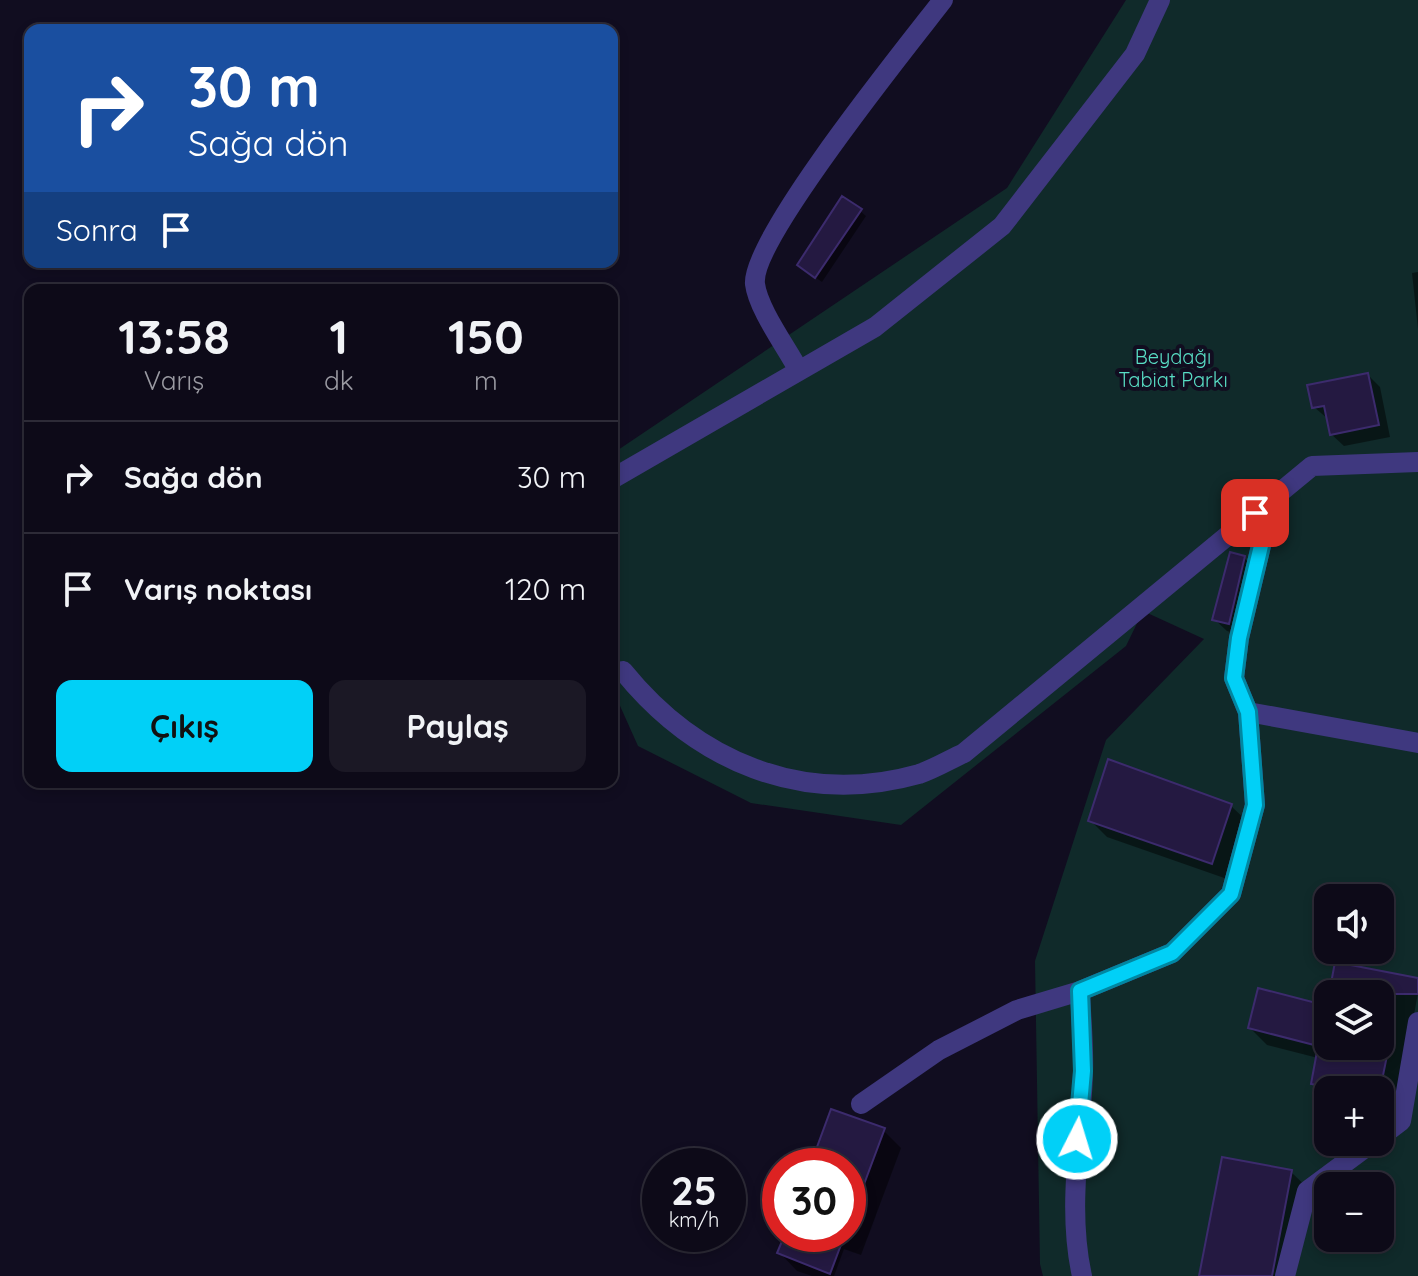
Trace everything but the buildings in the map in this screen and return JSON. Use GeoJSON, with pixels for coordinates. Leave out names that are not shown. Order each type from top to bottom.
{"type":"FeatureCollection","features":[{"type":"Feature","properties":{"kind":"street"},"geometry":{"type":"LineString","coordinates":[[799,371],[757,294],[755,270],[817,164],[943,0]]}},
{"type":"Feature","properties":{"kind":"street"},"geometry":{"type":"LineString","coordinates":[[618,476],[875,327],[1002,226],[1135,54],[1160,0]]}},
{"type":"Feature","properties":{"kind":"street"},"geometry":{"type":"LineString","coordinates":[[623,671],[667,720],[709,749],[757,771],[814,783],[872,783],[920,773],[964,753],[1312,466],[1418,462]]}},
{"type":"Feature","properties":{"kind":"street"},"geometry":{"type":"LineString","coordinates":[[861,1104],[939,1050],[1017,1010],[1080,991],[1172,953],[1231,894],[1255,805],[1248,712],[1234,678],[1239,638],[1265,529],[1255,513]]}},
{"type":"Feature","properties":{"kind":"street"},"geometry":{"type":"LineString","coordinates":[[1248,712],[1418,743]]}},
{"type":"Feature","properties":{"kind":"street"},"geometry":{"type":"LineString","coordinates":[[1080,991],[1083,1071],[1077,1139],[1076,1248],[1082,1276]]}},
{"type":"Feature","properties":{"kind":"street"},"geometry":{"type":"LineString","coordinates":[[1394,1126],[1401,1121],[1418,1022]]}},
{"type":"Feature","properties":{"kind":"street"},"geometry":{"type":"LineString","coordinates":[[1285,1276],[1307,1191],[1354,1156]]}},
{"type":"Feature","properties":{"kind":"green space","name":"Beydağı Tabiat Parkı"},"geometry":{"type":"Polygon","coordinates":[[[1126,0],[1418,0],[1418,1276],[1043,1276],[1040,1264],[1035,961],[1106,740],[1204,639],[1143,611],[1126,646],[901,825],[751,803],[638,746],[618,701],[618,450],[1007,188],[1126,0]]]}},
{"type":"Feature","properties":{"kind":"route"},"geometry":{"type":"LineString","coordinates":[[1077,1139],[1083,1071],[1080,991],[1172,953],[1231,894],[1255,805],[1248,712],[1234,678],[1239,638],[1265,529],[1255,513]]}}]}
